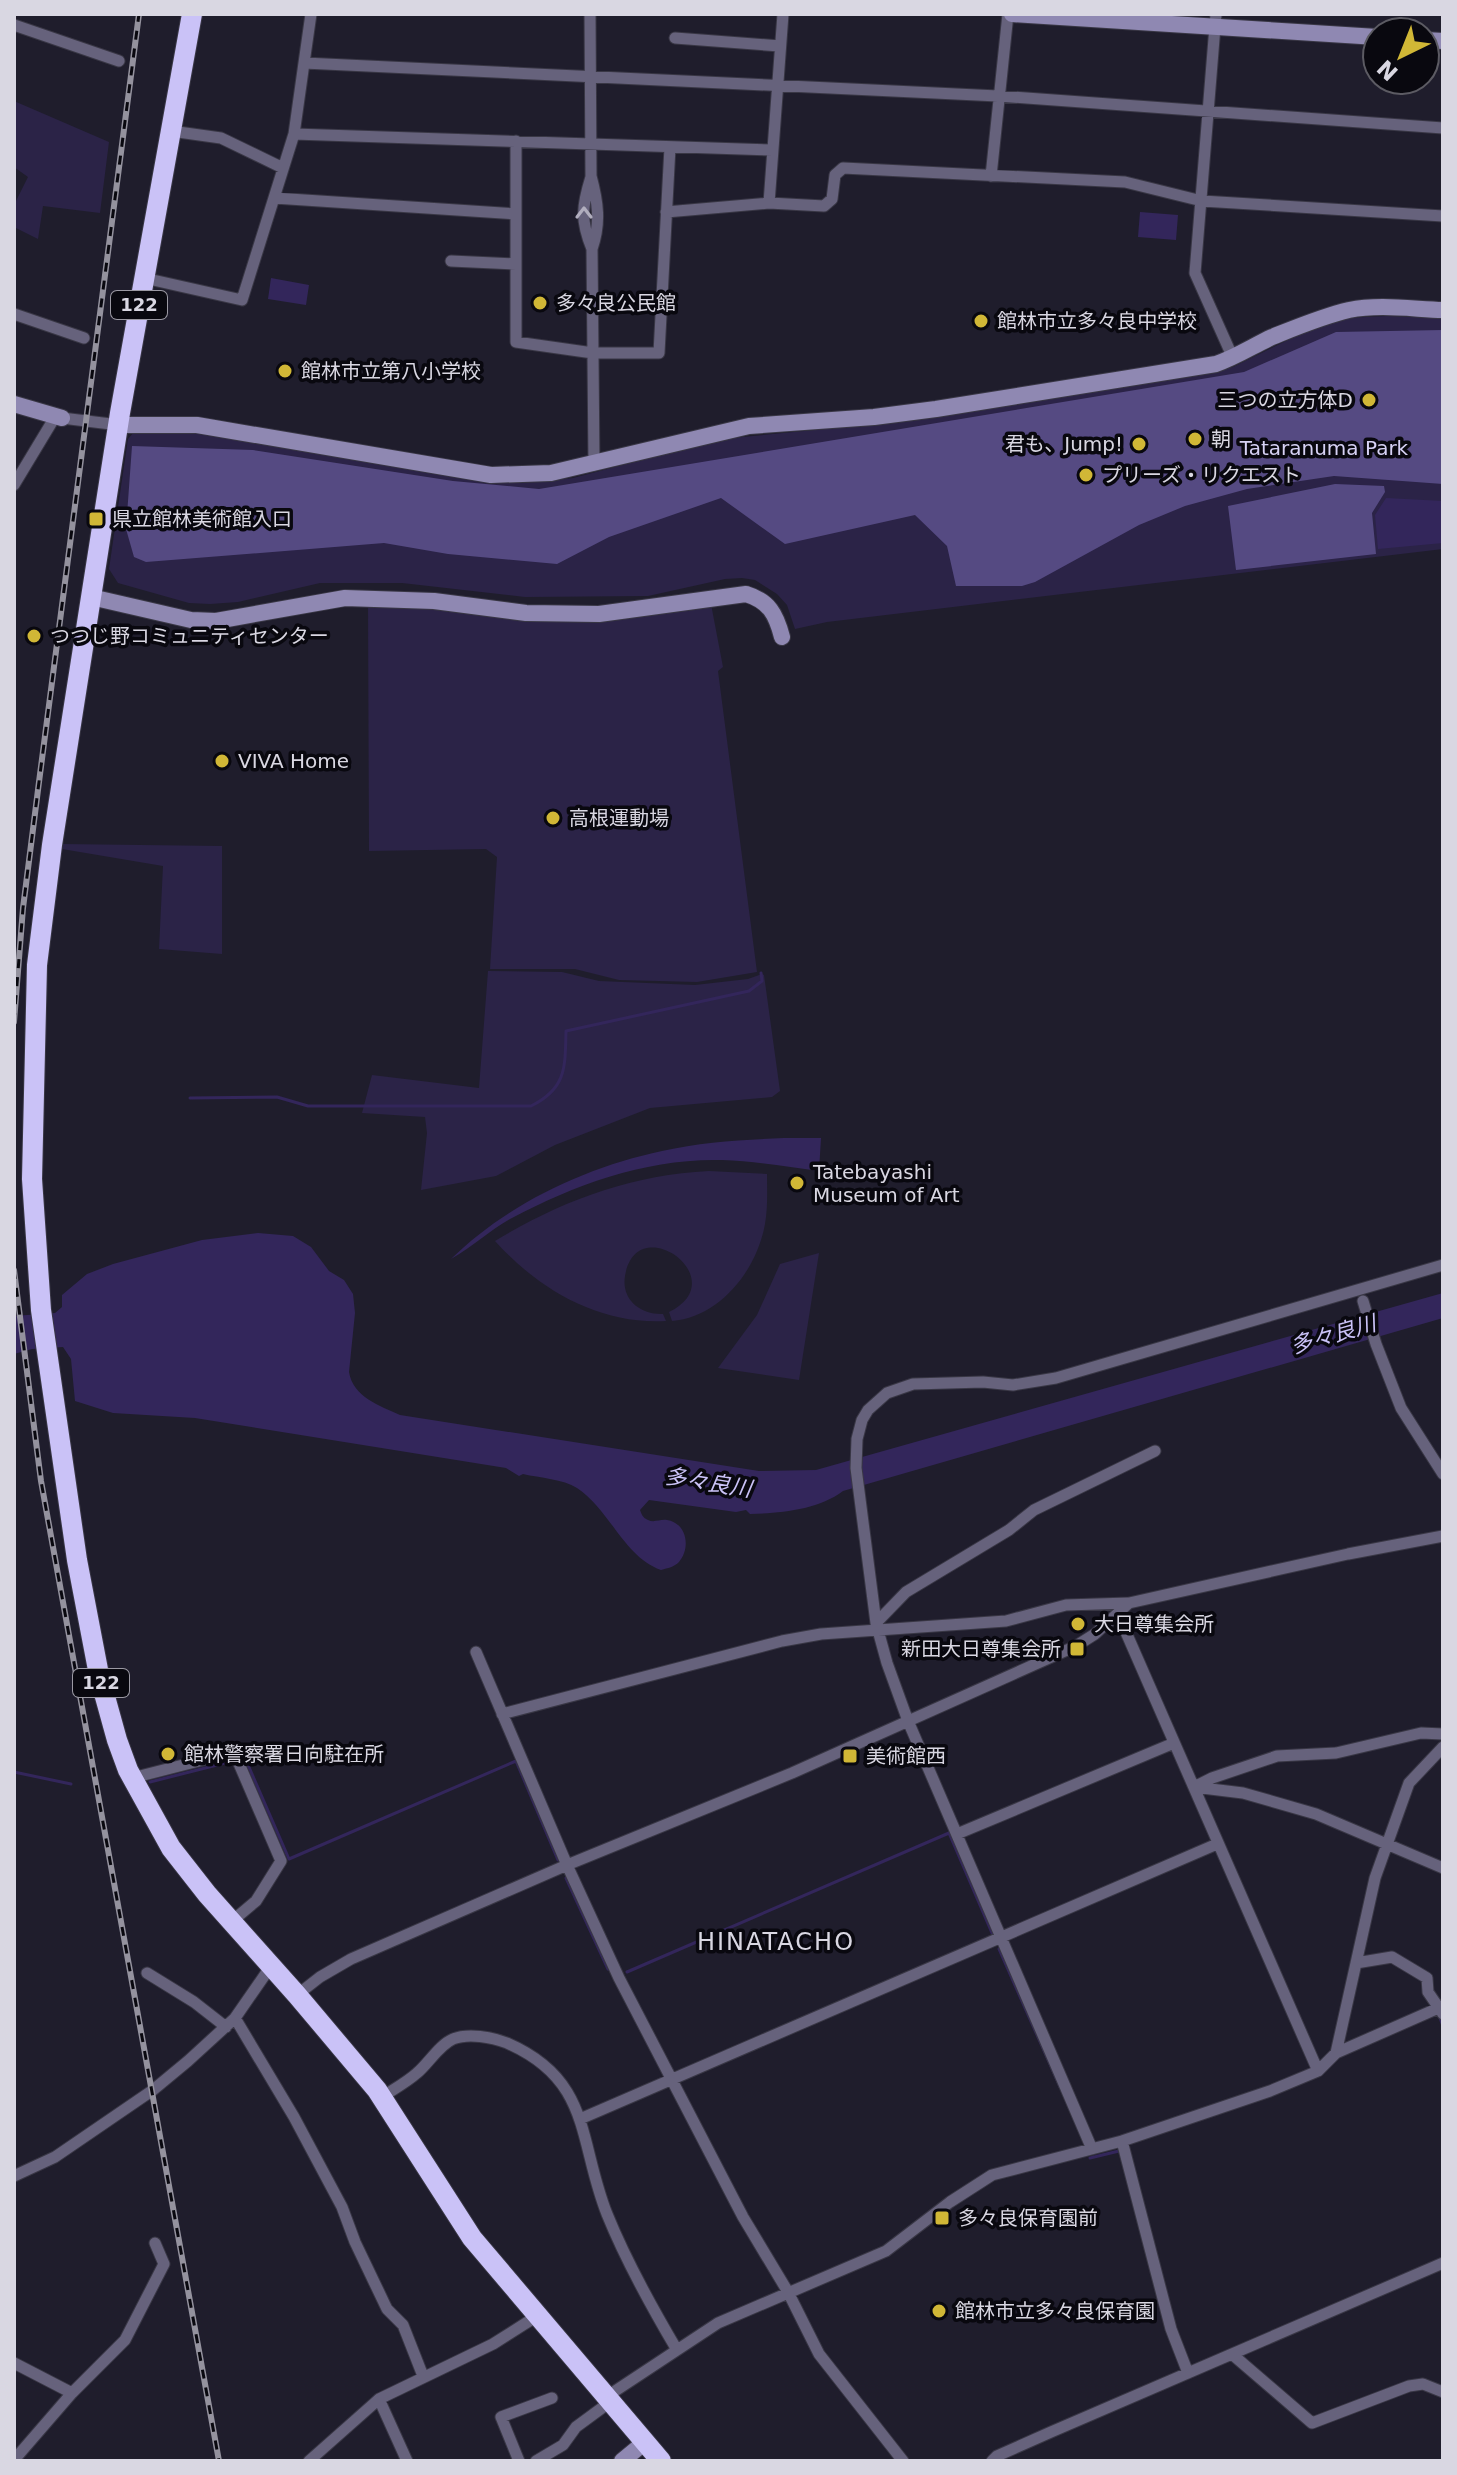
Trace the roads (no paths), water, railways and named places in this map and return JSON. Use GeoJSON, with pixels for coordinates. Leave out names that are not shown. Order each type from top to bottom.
{"type":"FeatureCollection","features":[{"type":"Feature","properties":{"kind":"highway","name":"122"},"geometry":{"type":"LineString","coordinates":[[192,14],[119,425],[52,845],[37,965],[32,1179],[41,1310],[77,1560],[99,1675],[117,1740],[132,1778],[171,1848],[382,2097],[472,2238],[661,2461]]}},
{"type":"Feature","properties":{"kind":"street"},"geometry":{"type":"LineString","coordinates":[[144,278],[242,300],[294,134],[311,14]]}},
{"type":"Feature","properties":{"kind":"street"},"geometry":{"type":"LineString","coordinates":[[590,14],[591,176],[583,203],[584,229],[592,249],[594,465]]}},
{"type":"Feature","properties":{"kind":"street"},"geometry":{"type":"LineString","coordinates":[[769,203],[783,14]]}},
{"type":"Feature","properties":{"kind":"street"},"geometry":{"type":"LineString","coordinates":[[991,176],[1010,14],[1215,20],[1361,35]]}},
{"type":"Feature","properties":{"kind":"street"},"geometry":{"type":"LineString","coordinates":[[1215,20],[1195,273],[1233,358]]}},
{"type":"Feature","properties":{"kind":"street"},"geometry":{"type":"LineString","coordinates":[[14,25],[119,61]]}},
{"type":"Feature","properties":{"kind":"street"},"geometry":{"type":"LineString","coordinates":[[675,38],[780,46]]}},
{"type":"Feature","properties":{"kind":"street"},"geometry":{"type":"LineString","coordinates":[[304,63],[998,96],[1443,128]]}},
{"type":"Feature","properties":{"kind":"street"},"geometry":{"type":"LineString","coordinates":[[171,131],[221,138],[283,168]]}},
{"type":"Feature","properties":{"kind":"street"},"geometry":{"type":"LineString","coordinates":[[294,134],[773,150]]}},
{"type":"Feature","properties":{"kind":"street"},"geometry":{"type":"LineString","coordinates":[[516,141],[516,342],[593,353],[659,353],[670,147]]}},
{"type":"Feature","properties":{"kind":"street"},"geometry":{"type":"LineString","coordinates":[[666,212],[769,203],[824,206],[830,203],[835,175],[843,168],[1125,182],[1202,201],[1443,216]]}},
{"type":"Feature","properties":{"kind":"street"},"geometry":{"type":"LineString","coordinates":[[274,198],[516,214]]}},
{"type":"Feature","properties":{"kind":"street"},"geometry":{"type":"LineString","coordinates":[[451,261],[516,264]]}},
{"type":"Feature","properties":{"kind":"street"},"geometry":{"type":"LineString","coordinates":[[14,404],[58,418],[119,425],[197,425],[491,475],[551,473],[749,426],[936,409],[1216,364],[1294,328],[1351,310],[1387,307],[1443,310]]}},
{"type":"Feature","properties":{"kind":"street"},"geometry":{"type":"LineString","coordinates":[[14,314],[84,338]]}},
{"type":"Feature","properties":{"kind":"street"},"geometry":{"type":"LineString","coordinates":[[14,485],[58,418]]}},
{"type":"Feature","properties":{"kind":"street"},"geometry":{"type":"LineString","coordinates":[[91,597],[191,620],[216,621],[345,598],[434,601],[526,613],[599,614],[746,594],[765,602],[773,611],[782,637]]}},
{"type":"Feature","properties":{"kind":"street"},"geometry":{"type":"LineString","coordinates":[[1092,2149],[908,1721],[876,1627],[856,1468],[859,1431],[868,1410],[887,1393],[898,1388],[913,1384],[983,1382],[1013,1385],[1056,1378],[1443,1265]]}},
{"type":"Feature","properties":{"kind":"street"},"geometry":{"type":"LineString","coordinates":[[1363,1301],[1401,1408],[1443,1474]]}},
{"type":"Feature","properties":{"kind":"street"},"geometry":{"type":"LineString","coordinates":[[876,1627],[906,1592],[1009,1530],[1043,1504],[1155,1451]]}},
{"type":"Feature","properties":{"kind":"street"},"geometry":{"type":"LineString","coordinates":[[502,1714],[782,1641],[876,1627],[1006,1621],[1066,1605],[1129,1603],[1443,1536]]}},
{"type":"Feature","properties":{"kind":"street"},"geometry":{"type":"LineString","coordinates":[[297,1995],[337,1966],[567,1865],[752,1790],[1076,1646],[1095,1634],[1129,1603]]}},
{"type":"Feature","properties":{"kind":"street"},"geometry":{"type":"LineString","coordinates":[[1118,1614],[1318,2071]]}},
{"type":"Feature","properties":{"kind":"street"},"geometry":{"type":"LineString","coordinates":[[476,1652],[567,1865],[671,2080],[743,2217],[788,2292],[819,2354],[903,2461]]}},
{"type":"Feature","properties":{"kind":"street"},"geometry":{"type":"LineString","coordinates":[[1194,1787],[1277,1756],[1336,1753],[1421,1733],[1443,1734]]}},
{"type":"Feature","properties":{"kind":"street"},"geometry":{"type":"LineString","coordinates":[[957,1834],[1174,1743]]}},
{"type":"Feature","properties":{"kind":"street"},"geometry":{"type":"LineString","coordinates":[[1336,2053],[1375,1878],[1409,1783],[1443,1747]]}},
{"type":"Feature","properties":{"kind":"street"},"geometry":{"type":"LineString","coordinates":[[132,1778],[234,1752],[281,1861],[256,1901],[231,1922]]}},
{"type":"Feature","properties":{"kind":"street"},"geometry":{"type":"LineString","coordinates":[[1194,1787],[1243,1793],[1316,1814],[1443,1868]]}},
{"type":"Feature","properties":{"kind":"street"},"geometry":{"type":"LineString","coordinates":[[580,2119],[1217,1844]]}},
{"type":"Feature","properties":{"kind":"street"},"geometry":{"type":"LineString","coordinates":[[536,2461],[563,2445],[576,2427],[608,2399],[718,2323],[886,2251],[950,2202],[992,2175],[1122,2141],[1270,2091],[1318,2071],[1336,2053],[1442,2010],[1428,1992],[1427,1978],[1392,1957],[1356,1963]]}},
{"type":"Feature","properties":{"kind":"street"},"geometry":{"type":"LineString","coordinates":[[16,2172],[55,2157],[153,2090],[235,2018],[271,1966]]}},
{"type":"Feature","properties":{"kind":"street"},"geometry":{"type":"LineString","coordinates":[[147,1973],[194,2002],[226,2027]]}},
{"type":"Feature","properties":{"kind":"street"},"geometry":{"type":"LineString","coordinates":[[235,2018],[294,2117],[342,2207],[361,2256],[387,2309],[403,2325],[423,2376]]}},
{"type":"Feature","properties":{"kind":"street"},"geometry":{"type":"LineString","coordinates":[[382,2097],[416,2074],[446,2043],[469,2036],[511,2045],[555,2074],[565,2085],[580,2119],[606,2211],[648,2300],[677,2350]]}},
{"type":"Feature","properties":{"kind":"street"},"geometry":{"type":"LineString","coordinates":[[1122,2141],[1171,2329],[1188,2373]]}},
{"type":"Feature","properties":{"kind":"street"},"geometry":{"type":"LineString","coordinates":[[14,2460],[72,2393],[125,2340],[164,2264],[155,2243]]}},
{"type":"Feature","properties":{"kind":"street"},"geometry":{"type":"LineString","coordinates":[[992,2461],[1037,2438],[1443,2263]]}},
{"type":"Feature","properties":{"kind":"street"},"geometry":{"type":"LineString","coordinates":[[309,2461],[379,2399],[493,2344],[537,2316]]}},
{"type":"Feature","properties":{"kind":"street"},"geometry":{"type":"LineString","coordinates":[[1233,2355],[1312,2423],[1409,2386],[1423,2384],[1443,2392]]}},
{"type":"Feature","properties":{"kind":"street"},"geometry":{"type":"LineString","coordinates":[[14,2363],[72,2393]]}},
{"type":"Feature","properties":{"kind":"street"},"geometry":{"type":"LineString","coordinates":[[519,2461],[501,2417],[552,2398]]}},
{"type":"Feature","properties":{"kind":"street"},"geometry":{"type":"LineString","coordinates":[[379,2399],[407,2461]]}},
{"type":"Feature","properties":{"kind":"street"},"geometry":{"type":"LineString","coordinates":[[622,2461],[645,2442]]}},
{"type":"Feature","properties":{"kind":"water"},"geometry":{"type":"Polygon","coordinates":[[[1140,212],[1178,215],[1176,240],[1138,237],[1140,212]]]}},
{"type":"Feature","properties":{"kind":"water"},"geometry":{"type":"Polygon","coordinates":[[[271,278],[309,285],[306,305],[268,299],[271,278]]]}},
{"type":"Feature","properties":{"kind":"water"},"geometry":{"type":"Polygon","coordinates":[[[1386,498],[1443,501],[1443,543],[1378,549],[1375,515],[1386,498]]]}},
{"type":"Feature","properties":{"kind":"water"},"geometry":{"type":"Polygon","coordinates":[[[821,1138],[819,1171],[722,1160],[667,1163],[640,1169],[561,1194],[504,1222],[451,1259],[473,1239],[522,1205],[605,1167],[692,1145],[821,1138]]]}},
{"type":"Feature","properties":{"kind":"water","name":"多々良川"},"geometry":{"type":"Polygon","coordinates":[[[258,1233],[293,1236],[311,1247],[329,1271],[344,1280],[353,1294],[355,1313],[349,1372],[356,1388],[368,1400],[384,1408],[400,1415],[759,1471],[816,1470],[1443,1293],[1443,1318],[843,1491],[799,1509],[750,1514],[746,1510],[736,1512],[649,1500],[640,1510],[643,1517],[650,1521],[674,1522],[685,1537],[685,1550],[679,1562],[661,1570],[637,1555],[589,1497],[565,1483],[523,1474],[519,1476],[506,1468],[195,1418],[113,1413],[75,1401],[71,1359],[63,1347],[32,1349],[14,1354],[14,1316],[55,1313],[62,1307],[62,1295],[87,1274],[202,1240],[258,1233]]]}},
{"type":"Feature","properties":{"kind":"waterway"},"geometry":{"type":"LineString","coordinates":[[190,1098],[277,1097],[308,1106],[531,1106],[552,1092],[558,1084],[564,1066],[566,1031],[749,991],[762,981],[761,973]]}},
{"type":"Feature","properties":{"kind":"waterway"},"geometry":{"type":"LineString","coordinates":[[245,1758],[289,1859],[516,1761],[558,1860]]}},
{"type":"Feature","properties":{"kind":"waterway"},"geometry":{"type":"LineString","coordinates":[[150,1782],[233,1761]]}},
{"type":"Feature","properties":{"kind":"waterway"},"geometry":{"type":"LineString","coordinates":[[14,1772],[71,1784]]}},
{"type":"Feature","properties":{"kind":"waterway"},"geometry":{"type":"LineString","coordinates":[[627,1972],[949,1833],[992,1933]]}},
{"type":"Feature","properties":{"kind":"waterway"},"geometry":{"type":"LineString","coordinates":[[566,1878],[608,1969]]}},
{"type":"Feature","properties":{"kind":"waterway"},"geometry":{"type":"LineString","coordinates":[[999,1949],[1060,2087]]}},
{"type":"Feature","properties":{"kind":"waterway"},"geometry":{"type":"LineString","coordinates":[[1440,2018],[1443,2026]]}},
{"type":"Feature","properties":{"kind":"waterway"},"geometry":{"type":"LineString","coordinates":[[1090,2158],[1119,2151]]}},
{"type":"Feature","properties":{"kind":"railway"},"geometry":{"type":"LineString","coordinates":[[14,1022],[23,908],[139,14]]}},
{"type":"Feature","properties":{"kind":"railway"},"geometry":{"type":"LineString","coordinates":[[14,1270],[41,1481],[219,2461]]}},
{"type":"Feature","properties":{"kind":"place","name":"多々良公民館"},"geometry":{"type":"Point","coordinates":[540,303]}},
{"type":"Feature","properties":{"kind":"place","name":"館林市立多々良中学校"},"geometry":{"type":"Point","coordinates":[981,321]}},
{"type":"Feature","properties":{"kind":"place","name":"館林市立第八小学校"},"geometry":{"type":"Point","coordinates":[285,371]}},
{"type":"Feature","properties":{"kind":"place","name":"三つの立方体D"},"geometry":{"type":"Point","coordinates":[1369,400]}},
{"type":"Feature","properties":{"kind":"place","name":"朝"},"geometry":{"type":"Point","coordinates":[1195,439]}},
{"type":"Feature","properties":{"kind":"place","name":"君も、Jump!"},"geometry":{"type":"Point","coordinates":[1139,444]}},
{"type":"Feature","properties":{"kind":"place","name":"プリーズ・リクエスト"},"geometry":{"type":"Point","coordinates":[1086,475]}},
{"type":"Feature","properties":{"kind":"place","name":"県立館林美術館入口"},"geometry":{"type":"Point","coordinates":[96,519]}},
{"type":"Feature","properties":{"kind":"place","name":"つつじ野コミュニティセンター"},"geometry":{"type":"Point","coordinates":[34,636]}},
{"type":"Feature","properties":{"kind":"place","name":"VIVA Home"},"geometry":{"type":"Point","coordinates":[222,761]}},
{"type":"Feature","properties":{"kind":"place","name":"高根運動場"},"geometry":{"type":"Point","coordinates":[553,818]}},
{"type":"Feature","properties":{"kind":"place","name":"Tatebayashi Museum of Art"},"geometry":{"type":"Point","coordinates":[797,1183]}},
{"type":"Feature","properties":{"kind":"place","name":"大日尊集会所"},"geometry":{"type":"Point","coordinates":[1078,1624]}},
{"type":"Feature","properties":{"kind":"place","name":"新田大日尊集会所"},"geometry":{"type":"Point","coordinates":[1077,1649]}},
{"type":"Feature","properties":{"kind":"place","name":"館林警察署日向駐在所"},"geometry":{"type":"Point","coordinates":[168,1754]}},
{"type":"Feature","properties":{"kind":"place","name":"美術館西"},"geometry":{"type":"Point","coordinates":[850,1756]}},
{"type":"Feature","properties":{"kind":"place","name":"多々良保育園前"},"geometry":{"type":"Point","coordinates":[942,2218]}},
{"type":"Feature","properties":{"kind":"place","name":"館林市立多々良保育園"},"geometry":{"type":"Point","coordinates":[939,2311]}},
{"type":"Feature","properties":{"kind":"district","name":"HINATACHO"},"geometry":{"type":"Point","coordinates":[776,1942]}},
{"type":"Feature","properties":{"kind":"park label","name":"Tataranuma Park"},"geometry":{"type":"Point","coordinates":[1324,448]}}]}
